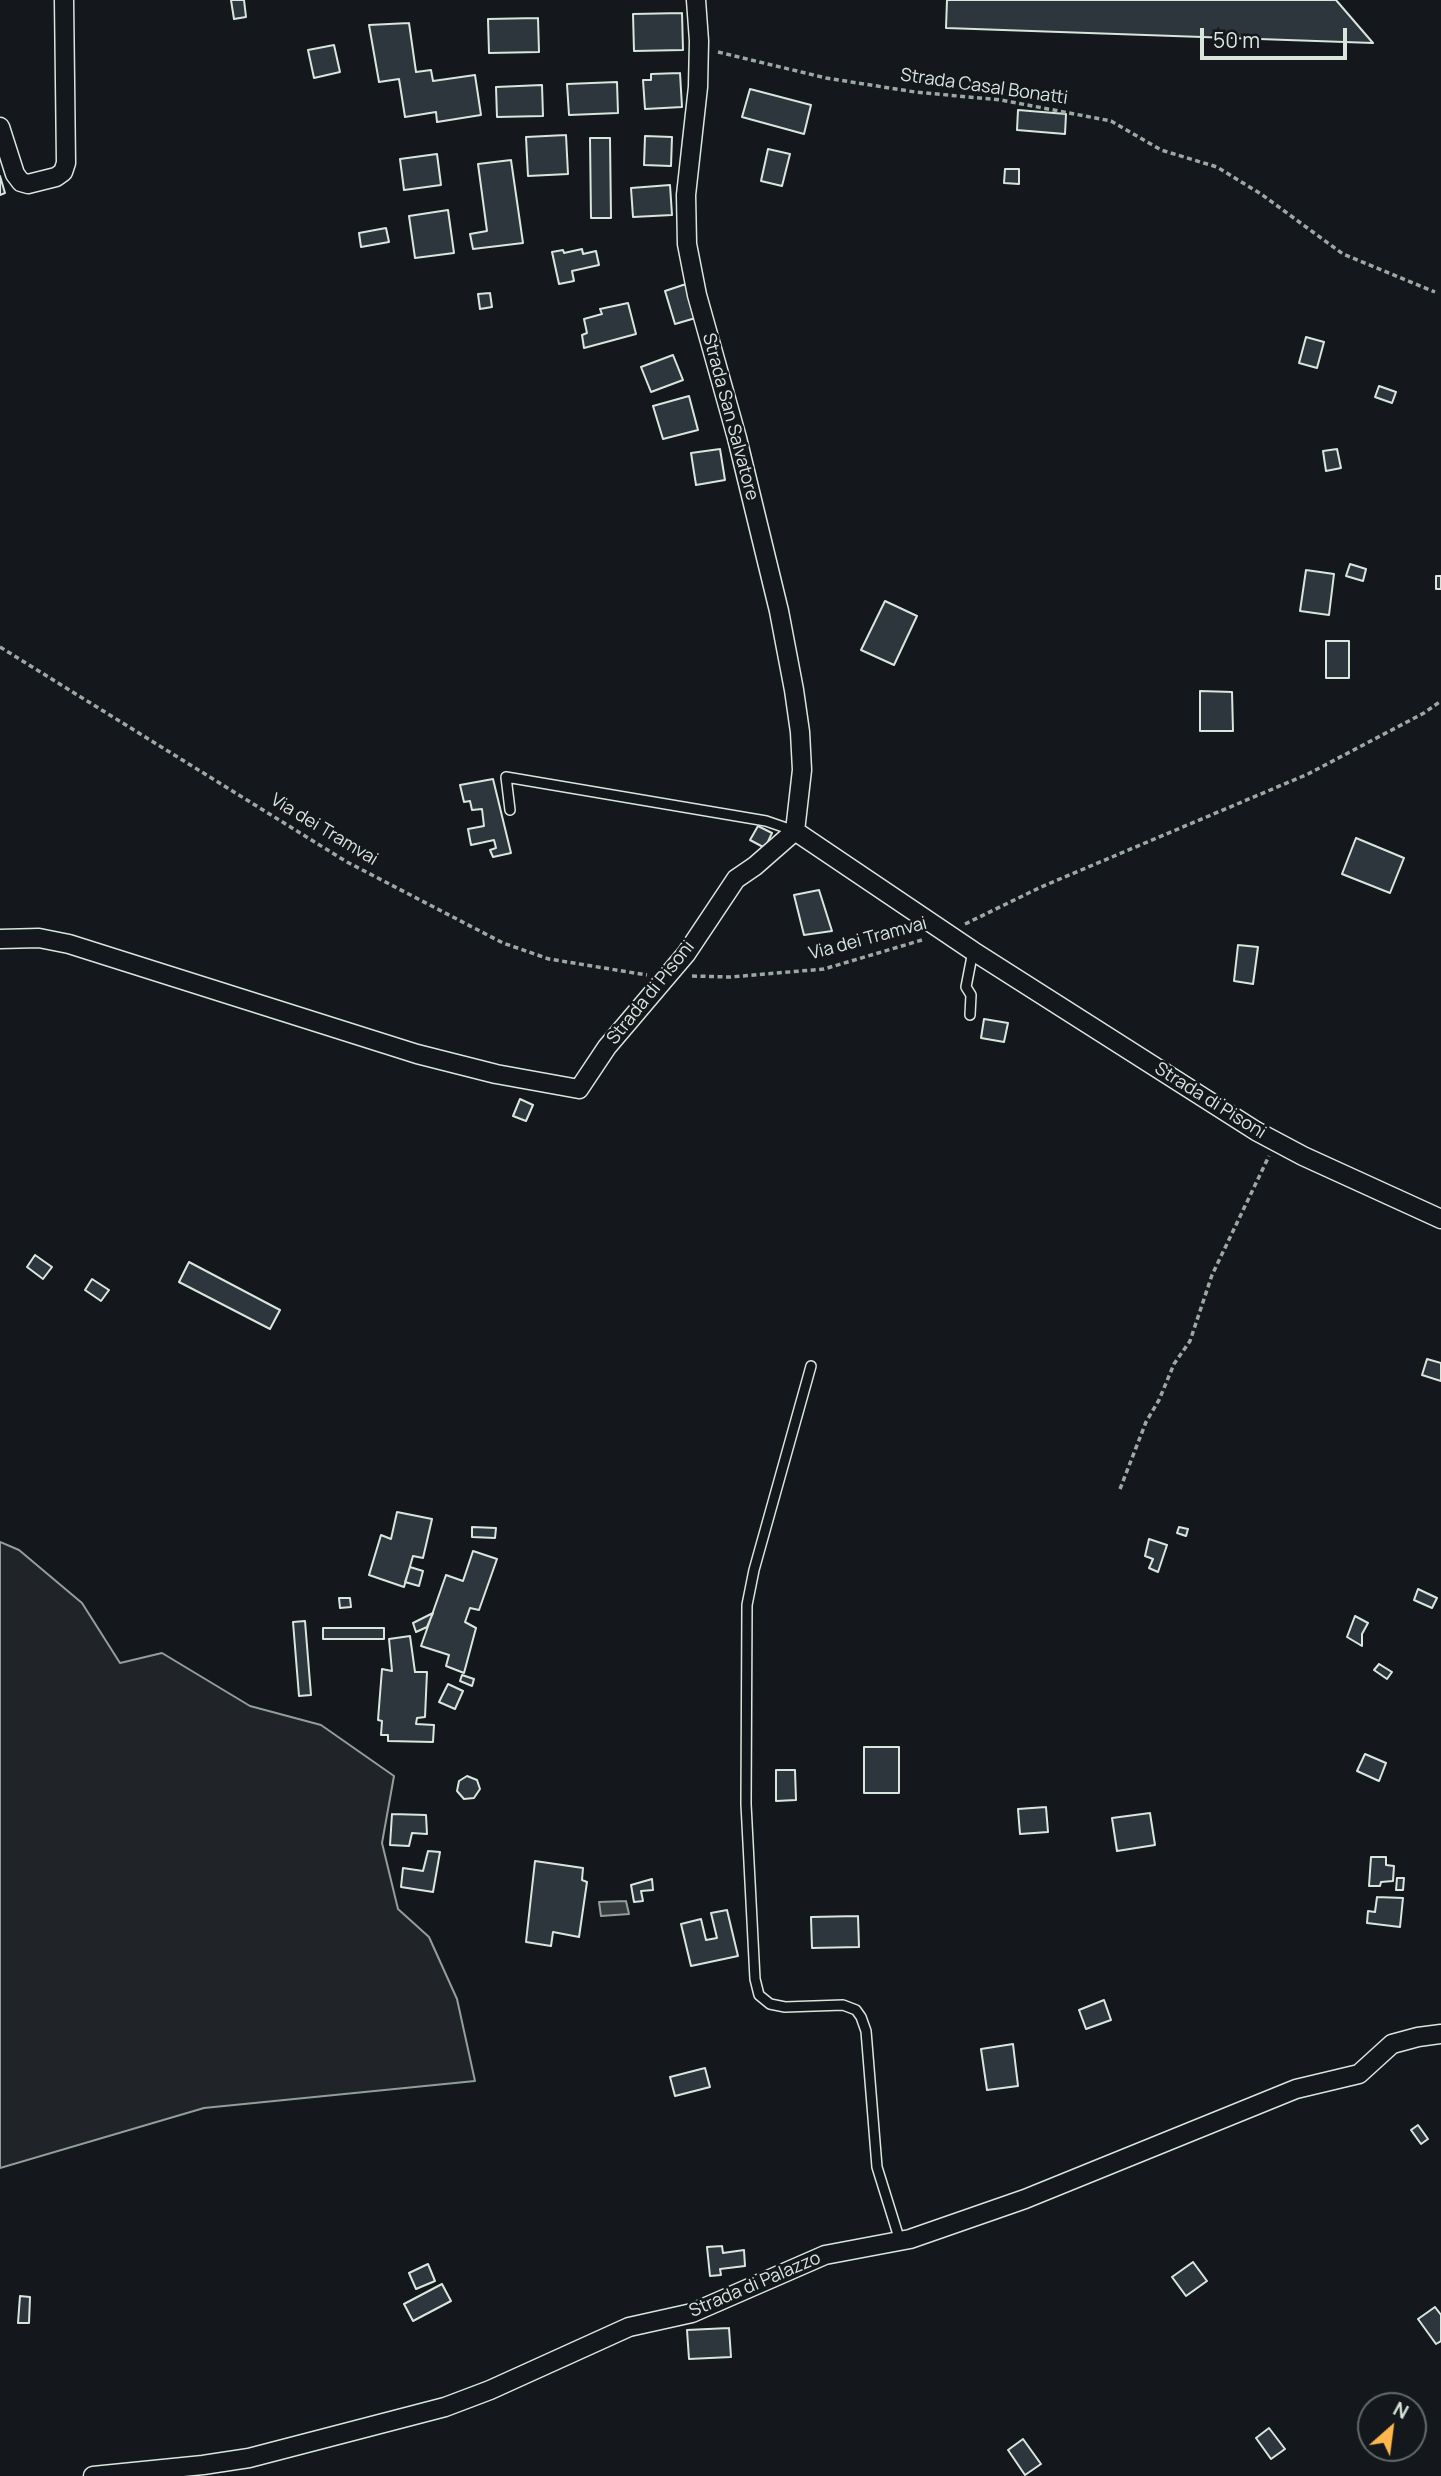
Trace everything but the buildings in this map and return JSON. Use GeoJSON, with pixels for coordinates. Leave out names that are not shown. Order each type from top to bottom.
{"type":"FeatureCollection","features":[{"type":"Feature","properties":{"kind":"street"},"geometry":{"type":"LineString","coordinates":[[0,127],[15,174],[21,182],[28,184],[55,177],[63,172],[66,163],[64,0]]}},
{"type":"Feature","properties":{"kind":"street","name":"Strada San Salvatore"},"geometry":{"type":"LineString","coordinates":[[696,0],[698,87],[686,195],[688,251],[696,295],[737,438],[773,584],[792,677],[801,752],[801,789],[795,831]]}},
{"type":"Feature","properties":{"kind":"street","name":"Strada di Pisoni"},"geometry":{"type":"LineString","coordinates":[[0,939],[22,937],[69,944],[417,1054],[579,1089],[607,1047],[686,954],[736,879],[795,831],[973,951],[1275,1141],[1441,1219]]}},
{"type":"Feature","properties":{"kind":"street","name":"Strada di Palazzo"},"geometry":{"type":"LineString","coordinates":[[93,2476],[240,2460],[429,2411],[490,2389],[629,2328],[700,2310],[816,2259],[836,2252],[900,2241],[1068,2183],[1296,2089],[1359,2074],[1392,2045],[1418,2037],[1441,2034]]}},
{"type":"Feature","properties":{"kind":"lane"},"geometry":{"type":"LineString","coordinates":[[510,810],[506,777],[766,821],[795,831]]}},
{"type":"Feature","properties":{"kind":"lane"},"geometry":{"type":"LineString","coordinates":[[970,1015],[971,995],[966,987],[973,951]]}},
{"type":"Feature","properties":{"kind":"lane"},"geometry":{"type":"LineString","coordinates":[[811,1366],[754,1570],[747,1605],[746,1804],[755,1979],[759,1995],[770,2004],[785,2007],[843,2005],[856,2010],[861,2017],[866,2031],[877,2166],[900,2241]]}},
{"type":"Feature","properties":{"kind":"path","name":"Strada Casal Bonatti"},"geometry":{"type":"LineString","coordinates":[[699,48],[826,78],[915,92],[1000,100],[1111,121],[1161,150],[1217,167],[1261,194],[1343,254],[1435,292]]}},
{"type":"Feature","properties":{"kind":"path","name":"Via dei Tramvai"},"geometry":{"type":"LineString","coordinates":[[0,647],[348,862],[503,943],[549,959],[664,979],[686,976],[730,977],[824,968],[947,932],[1054,882],[1308,774],[1424,713],[1441,701]]}},
{"type":"Feature","properties":{"kind":"path"},"geometry":{"type":"LineString","coordinates":[[1120,1489],[1146,1422],[1159,1400],[1174,1364],[1190,1341],[1212,1275],[1275,1141]]}},
{"type":"Feature","properties":{"kind":"shaded area"},"geometry":{"type":"Polygon","coordinates":[[[0,1542],[19,1550],[82,1603],[120,1663],[162,1653],[250,1706],[321,1725],[394,1776],[382,1843],[398,1909],[429,1937],[457,1999],[475,2081],[204,2108],[0,2168],[0,1542]]]}},
{"type":"Feature","properties":{"kind":"shaded area"},"geometry":{"type":"Polygon","coordinates":[[[626,1901],[629,1914],[601,1916],[599,1902],[626,1901]]]}}]}
